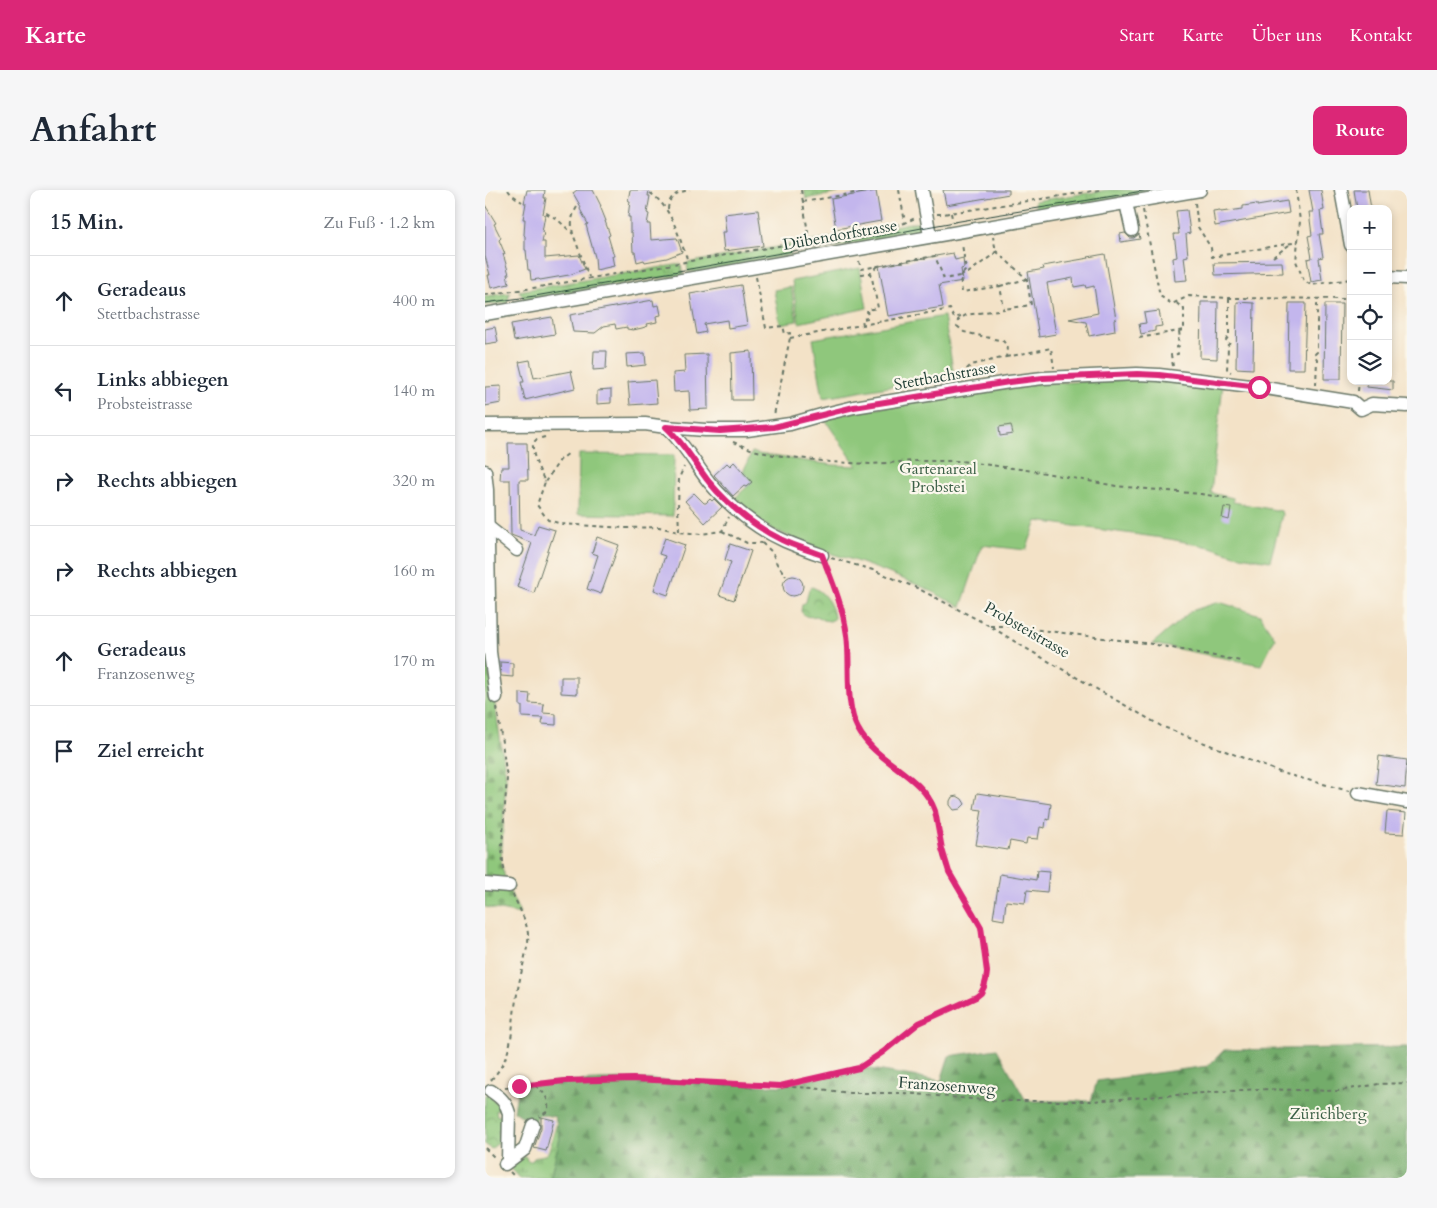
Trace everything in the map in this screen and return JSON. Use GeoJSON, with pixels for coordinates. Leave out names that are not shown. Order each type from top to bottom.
{"type":"FeatureCollection","features":[{"type":"Feature","properties":{"kind":"street"},"geometry":{"type":"LineString","coordinates":[[922,190],[930,236]]}},
{"type":"Feature","properties":{"kind":"street"},"geometry":{"type":"LineString","coordinates":[[1341,190],[1347,223]]}},
{"type":"Feature","properties":{"kind":"street","name":"Dübendorfstrasse"},"geometry":{"type":"LineString","coordinates":[[485,314],[930,236],[1126,203],[1197,194]]}},
{"type":"Feature","properties":{"kind":"street"},"geometry":{"type":"LineString","coordinates":[[1126,203],[1132,230]]}},
{"type":"Feature","properties":{"kind":"street"},"geometry":{"type":"LineString","coordinates":[[1392,277],[1407,278]]}},
{"type":"Feature","properties":{"kind":"street","name":"Stettbachstrasse"},"geometry":{"type":"LineString","coordinates":[[485,425],[645,424],[720,431],[774,427],[854,407],[1009,382],[1137,374],[1259,387],[1353,402],[1361,410],[1372,404],[1407,406]]}},
{"type":"Feature","properties":{"kind":"street"},"geometry":{"type":"LineString","coordinates":[[666,427],[675,435],[710,483],[735,508],[756,525],[783,541],[822,555]]}},
{"type":"Feature","properties":{"kind":"street"},"geometry":{"type":"LineString","coordinates":[[485,471],[487,490],[487,607],[496,698]]}},
{"type":"Feature","properties":{"kind":"street"},"geometry":{"type":"LineString","coordinates":[[487,526],[517,550]]}},
{"type":"Feature","properties":{"kind":"street"},"geometry":{"type":"LineString","coordinates":[[1358,794],[1407,802]]}},
{"type":"Feature","properties":{"kind":"street"},"geometry":{"type":"LineString","coordinates":[[485,884],[509,886]]}},
{"type":"Feature","properties":{"kind":"street"},"geometry":{"type":"LineString","coordinates":[[491,1091],[507,1105],[509,1113],[508,1167]]}},
{"type":"Feature","properties":{"kind":"street"},"geometry":{"type":"LineString","coordinates":[[508,1167],[525,1149],[533,1125]]}},
{"type":"Feature","properties":{"kind":"path"},"geometry":{"type":"LineString","coordinates":[[508,190],[522,202]]}},
{"type":"Feature","properties":{"kind":"path"},"geometry":{"type":"LineString","coordinates":[[668,211],[668,204],[671,198],[676,194],[690,190]]}},
{"type":"Feature","properties":{"kind":"path"},"geometry":{"type":"LineString","coordinates":[[801,190],[809,240]]}},
{"type":"Feature","properties":{"kind":"path"},"geometry":{"type":"LineString","coordinates":[[803,202],[872,190]]}},
{"type":"Feature","properties":{"kind":"path"},"geometry":{"type":"LineString","coordinates":[[899,190],[905,223]]}},
{"type":"Feature","properties":{"kind":"path"},"geometry":{"type":"LineString","coordinates":[[934,213],[959,213],[1100,190]]}},
{"type":"Feature","properties":{"kind":"path"},"geometry":{"type":"LineString","coordinates":[[1296,190],[1300,221],[1296,261],[1304,281],[1311,286],[1347,280]]}},
{"type":"Feature","properties":{"kind":"path"},"geometry":{"type":"LineString","coordinates":[[650,194],[659,199],[668,211],[689,261]]}},
{"type":"Feature","properties":{"kind":"path"},"geometry":{"type":"LineString","coordinates":[[1197,194],[1198,228],[1211,248],[1212,257],[1298,242]]}},
{"type":"Feature","properties":{"kind":"path"},"geometry":{"type":"LineString","coordinates":[[577,207],[571,222],[573,234],[590,278]]}},
{"type":"Feature","properties":{"kind":"path"},"geometry":{"type":"LineString","coordinates":[[1143,208],[1160,296],[1172,304],[1189,296],[1347,299]]}},
{"type":"Feature","properties":{"kind":"path"},"geometry":{"type":"LineString","coordinates":[[546,213],[557,219],[573,234]]}},
{"type":"Feature","properties":{"kind":"path"},"geometry":{"type":"LineString","coordinates":[[485,295],[905,223],[921,216]]}},
{"type":"Feature","properties":{"kind":"path"},"geometry":{"type":"LineString","coordinates":[[790,338],[950,309],[955,318],[1031,305],[1027,279],[995,251],[993,237]]}},
{"type":"Feature","properties":{"kind":"path"},"geometry":{"type":"LineString","coordinates":[[960,276],[967,270],[962,244]]}},
{"type":"Feature","properties":{"kind":"path"},"geometry":{"type":"LineString","coordinates":[[1273,256],[1290,244]]}},
{"type":"Feature","properties":{"kind":"path"},"geometry":{"type":"LineString","coordinates":[[859,260],[861,268],[935,256],[944,279],[968,273],[994,254],[995,251]]}},
{"type":"Feature","properties":{"kind":"path"},"geometry":{"type":"LineString","coordinates":[[861,274],[871,273],[879,265]]}},
{"type":"Feature","properties":{"kind":"path"},"geometry":{"type":"LineString","coordinates":[[863,325],[863,319],[868,318],[867,310],[878,308],[871,273]]}},
{"type":"Feature","properties":{"kind":"path"},"geometry":{"type":"LineString","coordinates":[[755,275],[766,328],[783,326],[785,334],[789,333],[790,338],[774,412],[774,427]]}},
{"type":"Feature","properties":{"kind":"path"},"geometry":{"type":"LineString","coordinates":[[960,276],[962,292],[1000,286],[1027,279]]}},
{"type":"Feature","properties":{"kind":"path"},"geometry":{"type":"LineString","coordinates":[[1000,286],[1004,309]]}},
{"type":"Feature","properties":{"kind":"path"},"geometry":{"type":"LineString","coordinates":[[1229,298],[1229,336],[1226,340],[1230,343],[1227,346],[1227,370],[1235,373]]}},
{"type":"Feature","properties":{"kind":"path"},"geometry":{"type":"LineString","coordinates":[[1315,396],[1317,359],[1313,355],[1317,352],[1317,300]]}},
{"type":"Feature","properties":{"kind":"path"},"geometry":{"type":"LineString","coordinates":[[1139,338],[1184,330],[1184,309],[1175,302]]}},
{"type":"Feature","properties":{"kind":"path"},"geometry":{"type":"LineString","coordinates":[[966,316],[960,318],[957,322],[960,330],[1003,342],[1007,346],[1006,357]]}},
{"type":"Feature","properties":{"kind":"path"},"geometry":{"type":"LineString","coordinates":[[1175,377],[1171,355],[1178,354],[1179,331]]}},
{"type":"Feature","properties":{"kind":"path"},"geometry":{"type":"LineString","coordinates":[[966,390],[967,369],[971,366],[1051,348],[1055,378]]}},
{"type":"Feature","properties":{"kind":"path"},"geometry":{"type":"LineString","coordinates":[[1358,396],[1359,385]]}},
{"type":"Feature","properties":{"kind":"path"},"geometry":{"type":"LineString","coordinates":[[545,482],[535,461],[533,443],[537,439],[549,437]]}},
{"type":"Feature","properties":{"kind":"path"},"geometry":{"type":"LineString","coordinates":[[729,440],[753,450],[774,455],[830,462],[871,464],[915,461],[961,461],[1034,471],[1116,486],[1201,494],[1231,499]]}},
{"type":"Feature","properties":{"kind":"path"},"geometry":{"type":"LineString","coordinates":[[569,453],[560,460],[545,482],[537,505],[548,520],[561,524],[592,527],[659,526],[679,532],[701,534],[722,531],[747,543],[762,543],[772,552],[777,564],[787,576]]}},
{"type":"Feature","properties":{"kind":"path"},"geometry":{"type":"LineString","coordinates":[[679,532],[679,478],[687,460]]}},
{"type":"Feature","properties":{"kind":"path"},"geometry":{"type":"LineString","coordinates":[[722,531],[731,513]]}},
{"type":"Feature","properties":{"kind":"path"},"geometry":{"type":"LineString","coordinates":[[780,1086],[859,1068],[883,1052],[919,1023],[976,997],[981,993],[987,972],[981,927],[949,872],[933,803],[913,780],[883,758],[873,748],[857,728],[853,718],[847,636],[841,607],[822,555]]}},
{"type":"Feature","properties":{"kind":"path","name":"Probsteistrasse"},"geometry":{"type":"LineString","coordinates":[[822,555],[873,570],[917,588],[990,626],[1161,726],[1282,773],[1358,794]]}},
{"type":"Feature","properties":{"kind":"path"},"geometry":{"type":"LineString","coordinates":[[990,626],[1008,626],[1152,644],[1241,660]]}},
{"type":"Feature","properties":{"kind":"path","name":"Franzosenweg"},"geometry":{"type":"LineString","coordinates":[[491,1091],[565,1081],[633,1079],[813,1088],[849,1093],[903,1093],[996,1101],[1082,1101],[1258,1089],[1338,1091],[1379,1084],[1407,1083]]}},
{"type":"Feature","properties":{"kind":"path"},"geometry":{"type":"LineString","coordinates":[[533,1125],[539,1116],[548,1111],[549,1101],[534,1084]]}},
{"type":"Feature","properties":{"kind":"path"},"geometry":{"type":"LineString","coordinates":[[508,1167],[516,1178]]}},
{"type":"Feature","properties":{"kind":"green space"},"geometry":{"type":"Polygon","coordinates":[[[804,190],[838,190],[838,193],[806,199],[804,190]]]}},
{"type":"Feature","properties":{"kind":"green space"},"geometry":{"type":"Polygon","coordinates":[[[1109,190],[1164,190],[1037,212],[1035,201],[1109,190]]]}},
{"type":"Feature","properties":{"kind":"green space"},"geometry":{"type":"Polygon","coordinates":[[[922,221],[920,230],[916,233],[815,250],[806,242],[922,221]]]}},
{"type":"Feature","properties":{"kind":"green space"},"geometry":{"type":"Polygon","coordinates":[[[794,244],[790,255],[695,273],[694,271],[688,272],[687,263],[794,244]]]}},
{"type":"Feature","properties":{"kind":"green space"},"geometry":{"type":"Polygon","coordinates":[[[681,264],[683,275],[525,300],[519,291],[681,264]]]}},
{"type":"Feature","properties":{"kind":"green space"},"geometry":{"type":"Polygon","coordinates":[[[860,268],[867,308],[799,323],[792,281],[860,268]]]}},
{"type":"Feature","properties":{"kind":"green space"},"geometry":{"type":"Polygon","coordinates":[[[791,287],[797,321],[780,324],[774,290],[791,287]]]}},
{"type":"Feature","properties":{"kind":"green space"},"geometry":{"type":"Polygon","coordinates":[[[510,293],[507,303],[485,305],[485,296],[510,293]]]}},
{"type":"Feature","properties":{"kind":"green space"},"geometry":{"type":"Polygon","coordinates":[[[944,316],[954,376],[823,398],[813,339],[944,316]]]}},
{"type":"Feature","properties":{"kind":"green space","name":"Gartenareal Probstei"},"geometry":{"type":"Polygon","coordinates":[[[1159,378],[1223,384],[1211,493],[1233,498],[1233,502],[1281,511],[1282,515],[1270,561],[1235,555],[1210,547],[1170,539],[1037,521],[1026,550],[982,545],[961,607],[925,588],[853,560],[822,551],[768,527],[733,500],[752,482],[743,472],[752,452],[833,465],[857,466],[823,417],[1010,385],[1159,378]]]}},
{"type":"Feature","properties":{"kind":"green space"},"geometry":{"type":"Polygon","coordinates":[[[579,454],[674,455],[673,516],[578,514],[579,454]]]}},
{"type":"Feature","properties":{"kind":"green space"},"geometry":{"type":"Polygon","coordinates":[[[485,537],[487,652],[506,777],[501,863],[507,885],[520,914],[485,907],[485,537]]]}},
{"type":"Feature","properties":{"kind":"green space"},"geometry":{"type":"Polygon","coordinates":[[[812,587],[821,592],[827,600],[834,614],[834,619],[830,621],[816,616],[808,617],[801,611],[802,605],[806,602],[809,589],[812,587]]]}},
{"type":"Feature","properties":{"kind":"green space"},"geometry":{"type":"Polygon","coordinates":[[[1219,602],[1260,615],[1275,638],[1261,665],[1152,644],[1191,611],[1219,602]]]}},
{"type":"Feature","properties":{"kind":"green space","name":"Zürichberg"},"geometry":{"type":"Polygon","coordinates":[[[1407,1047],[1407,1178],[550,1178],[560,1138],[555,1117],[540,1114],[532,1123],[514,1111],[518,1086],[565,1081],[633,1079],[780,1086],[859,1067],[941,1081],[949,1056],[997,1049],[1026,1101],[1091,1101],[1097,1081],[1208,1066],[1224,1050],[1407,1047]]]}},
{"type":"Feature","properties":{"kind":"green space"},"geometry":{"type":"Polygon","coordinates":[[[488,1094],[504,1110],[496,1110],[497,1116],[503,1116],[503,1130],[498,1131],[499,1142],[491,1149],[485,1144],[485,1095],[488,1094]]]}},
{"type":"Feature","properties":{"kind":"green space"},"geometry":{"type":"Polygon","coordinates":[[[557,1123],[560,1138],[550,1178],[520,1178],[509,1166],[523,1157],[526,1157],[529,1162],[534,1158],[547,1154],[557,1123]]]}},
{"type":"Feature","properties":{"kind":"building"},"geometry":{"type":"Polygon","coordinates":[[[527,190],[545,190],[542,242],[545,242],[545,258],[579,255],[585,269],[569,275],[531,280],[525,250],[525,219],[523,219],[527,190]]]}},
{"type":"Feature","properties":{"kind":"building"},"geometry":{"type":"Polygon","coordinates":[[[577,190],[593,190],[601,206],[610,235],[608,236],[614,256],[612,256],[614,266],[596,270],[595,257],[586,225],[588,224],[573,193],[577,190]]]}},
{"type":"Feature","properties":{"kind":"building"},"geometry":{"type":"Polygon","coordinates":[[[630,190],[649,190],[647,224],[650,224],[651,240],[677,238],[682,252],[667,258],[637,262],[635,252],[633,252],[630,217],[628,217],[630,190]]]}},
{"type":"Feature","properties":{"kind":"building"},"geometry":{"type":"Polygon","coordinates":[[[943,190],[1009,190],[1009,194],[946,205],[943,190]]]}},
{"type":"Feature","properties":{"kind":"building"},"geometry":{"type":"Polygon","coordinates":[[[1309,190],[1321,190],[1324,210],[1320,211],[1323,234],[1319,234],[1323,257],[1319,258],[1322,280],[1311,282],[1307,259],[1312,258],[1308,236],[1312,235],[1309,212],[1313,212],[1309,190]]]}},
{"type":"Feature","properties":{"kind":"building"},"geometry":{"type":"Polygon","coordinates":[[[1354,190],[1368,190],[1370,205],[1356,205],[1354,190]]]}},
{"type":"Feature","properties":{"kind":"building"},"geometry":{"type":"Polygon","coordinates":[[[876,191],[881,221],[836,229],[831,199],[876,191]]]}},
{"type":"Feature","properties":{"kind":"building"},"geometry":{"type":"Polygon","coordinates":[[[1287,201],[1289,213],[1215,226],[1213,211],[1220,210],[1221,212],[1243,209],[1243,206],[1257,204],[1257,206],[1287,201]]]}},
{"type":"Feature","properties":{"kind":"building"},"geometry":{"type":"Polygon","coordinates":[[[485,205],[496,223],[494,224],[501,238],[499,240],[505,254],[503,254],[509,274],[507,274],[509,284],[491,288],[485,256],[485,205]]]}},
{"type":"Feature","properties":{"kind":"building"},"geometry":{"type":"Polygon","coordinates":[[[758,210],[763,246],[724,251],[722,232],[726,232],[724,214],[758,210]]]}},
{"type":"Feature","properties":{"kind":"building"},"geometry":{"type":"Polygon","coordinates":[[[1187,210],[1190,233],[1186,234],[1188,256],[1184,257],[1187,280],[1175,281],[1173,258],[1177,257],[1174,234],[1179,234],[1176,211],[1187,210]]]}},
{"type":"Feature","properties":{"kind":"building"},"geometry":{"type":"Polygon","coordinates":[[[1125,233],[1130,238],[1134,238],[1139,234],[1140,239],[1121,242],[1120,234],[1125,233]]]}},
{"type":"Feature","properties":{"kind":"building"},"geometry":{"type":"Polygon","coordinates":[[[953,253],[955,260],[963,258],[964,268],[961,269],[963,281],[939,285],[943,307],[888,316],[879,266],[953,253]]]}},
{"type":"Feature","properties":{"kind":"building"},"geometry":{"type":"Polygon","coordinates":[[[1105,254],[1116,319],[1114,320],[1115,331],[1089,336],[1086,322],[1069,319],[1098,313],[1094,286],[1086,288],[1085,285],[1074,287],[1073,278],[1047,283],[1056,334],[1039,337],[1028,272],[1044,269],[1043,266],[1105,254]]]}},
{"type":"Feature","properties":{"kind":"building"},"geometry":{"type":"Polygon","coordinates":[[[1282,262],[1283,273],[1215,275],[1214,263],[1282,262]]]}},
{"type":"Feature","properties":{"kind":"building"},"geometry":{"type":"Polygon","coordinates":[[[741,285],[747,325],[728,328],[727,320],[704,324],[706,332],[697,334],[690,294],[741,285]]]}},
{"type":"Feature","properties":{"kind":"building"},"geometry":{"type":"Polygon","coordinates":[[[653,300],[654,306],[659,305],[661,315],[656,316],[657,322],[647,324],[648,326],[633,330],[627,329],[627,327],[616,329],[615,324],[604,326],[595,333],[573,332],[570,315],[653,300]]]}},
{"type":"Feature","properties":{"kind":"building"},"geometry":{"type":"Polygon","coordinates":[[[1201,302],[1218,302],[1217,359],[1200,358],[1201,302]]]}},
{"type":"Feature","properties":{"kind":"building"},"geometry":{"type":"Polygon","coordinates":[[[1237,302],[1254,303],[1253,369],[1236,368],[1237,302]]]}},
{"type":"Feature","properties":{"kind":"building"},"geometry":{"type":"Polygon","coordinates":[[[1289,303],[1306,303],[1304,369],[1288,369],[1289,303]]]}},
{"type":"Feature","properties":{"kind":"building"},"geometry":{"type":"Polygon","coordinates":[[[1325,304],[1342,304],[1341,379],[1324,379],[1325,304]]]}},
{"type":"Feature","properties":{"kind":"building"},"geometry":{"type":"Polygon","coordinates":[[[1159,311],[1162,326],[1155,327],[1155,331],[1141,334],[1139,324],[1146,323],[1144,313],[1159,311]]]}},
{"type":"Feature","properties":{"kind":"building"},"geometry":{"type":"Polygon","coordinates":[[[552,317],[555,334],[514,341],[511,324],[552,317]]]}},
{"type":"Feature","properties":{"kind":"building"},"geometry":{"type":"Polygon","coordinates":[[[495,327],[498,342],[485,344],[485,329],[495,327]]]}},
{"type":"Feature","properties":{"kind":"building"},"geometry":{"type":"Polygon","coordinates":[[[594,351],[607,351],[606,369],[593,370],[594,351]]]}},
{"type":"Feature","properties":{"kind":"building"},"geometry":{"type":"Polygon","coordinates":[[[751,351],[752,400],[732,400],[731,353],[751,351]]]}},
{"type":"Feature","properties":{"kind":"building"},"geometry":{"type":"Polygon","coordinates":[[[645,353],[646,365],[627,367],[626,354],[645,353]]]}},
{"type":"Feature","properties":{"kind":"building"},"geometry":{"type":"Polygon","coordinates":[[[707,354],[708,409],[690,410],[689,391],[674,392],[673,373],[685,372],[684,355],[707,354]]]}},
{"type":"Feature","properties":{"kind":"building"},"geometry":{"type":"Polygon","coordinates":[[[530,360],[534,378],[571,371],[575,388],[525,400],[521,382],[524,382],[519,362],[530,360]]]}},
{"type":"Feature","properties":{"kind":"building"},"geometry":{"type":"Polygon","coordinates":[[[655,380],[657,403],[630,405],[628,382],[655,380]]]}},
{"type":"Feature","properties":{"kind":"building"},"geometry":{"type":"Polygon","coordinates":[[[1393,381],[1393,390],[1367,387],[1367,385],[1392,385],[1393,381]]]}},
{"type":"Feature","properties":{"kind":"building"},"geometry":{"type":"Polygon","coordinates":[[[501,386],[501,403],[485,406],[485,387],[501,386]]]}},
{"type":"Feature","properties":{"kind":"building"},"geometry":{"type":"Polygon","coordinates":[[[611,390],[611,403],[597,404],[597,391],[611,390]]]}},
{"type":"Feature","properties":{"kind":"building"},"geometry":{"type":"Polygon","coordinates":[[[1011,425],[1013,434],[1000,436],[999,427],[1011,425]]]}},
{"type":"Feature","properties":{"kind":"building"},"geometry":{"type":"Polygon","coordinates":[[[508,443],[527,443],[528,480],[519,480],[520,530],[534,535],[538,525],[555,530],[534,593],[517,587],[532,543],[511,535],[510,480],[500,480],[501,467],[509,467],[508,443]]]}},
{"type":"Feature","properties":{"kind":"building"},"geometry":{"type":"Polygon","coordinates":[[[734,462],[752,482],[746,487],[744,486],[733,496],[714,475],[727,463],[730,466],[734,462]]]}},
{"type":"Feature","properties":{"kind":"building"},"geometry":{"type":"Polygon","coordinates":[[[694,493],[704,503],[714,499],[722,507],[705,523],[685,501],[694,493]]]}},
{"type":"Feature","properties":{"kind":"building"},"geometry":{"type":"Polygon","coordinates":[[[1224,507],[1231,508],[1229,520],[1222,518],[1224,507]]]}},
{"type":"Feature","properties":{"kind":"building"},"geometry":{"type":"Polygon","coordinates":[[[597,537],[619,545],[601,594],[587,589],[598,555],[592,553],[597,537]]]}},
{"type":"Feature","properties":{"kind":"building"},"geometry":{"type":"Polygon","coordinates":[[[665,538],[685,545],[668,595],[654,590],[665,556],[659,554],[665,538]]]}},
{"type":"Feature","properties":{"kind":"building"},"geometry":{"type":"Polygon","coordinates":[[[730,544],[751,551],[734,600],[719,595],[731,562],[725,560],[730,544]]]}},
{"type":"Feature","properties":{"kind":"building"},"geometry":{"type":"Polygon","coordinates":[[[793,576],[800,579],[803,586],[800,593],[793,596],[786,593],[783,586],[786,579],[793,576]]]}},
{"type":"Feature","properties":{"kind":"building"},"geometry":{"type":"Polygon","coordinates":[[[500,662],[513,663],[513,677],[501,676],[500,662]]]}},
{"type":"Feature","properties":{"kind":"building"},"geometry":{"type":"Polygon","coordinates":[[[561,677],[577,677],[577,694],[561,693],[561,677]]]}},
{"type":"Feature","properties":{"kind":"building"},"geometry":{"type":"Polygon","coordinates":[[[520,693],[530,694],[529,703],[544,704],[543,713],[556,714],[556,725],[542,724],[543,718],[522,717],[520,693]]]}},
{"type":"Feature","properties":{"kind":"building"},"geometry":{"type":"Polygon","coordinates":[[[1379,756],[1407,760],[1405,788],[1376,784],[1379,756]]]}},
{"type":"Feature","properties":{"kind":"building"},"geometry":{"type":"Polygon","coordinates":[[[977,793],[1051,804],[1049,820],[1046,819],[1045,828],[1040,827],[1038,839],[1027,838],[1026,844],[1010,841],[1008,850],[976,845],[982,810],[974,809],[977,793]]]}},
{"type":"Feature","properties":{"kind":"building"},"geometry":{"type":"Polygon","coordinates":[[[957,796],[965,804],[960,809],[954,810],[950,805],[950,801],[952,797],[957,796]]]}},
{"type":"Feature","properties":{"kind":"building"},"geometry":{"type":"Polygon","coordinates":[[[1387,811],[1406,813],[1404,834],[1385,833],[1387,811]]]}},
{"type":"Feature","properties":{"kind":"building"},"geometry":{"type":"Polygon","coordinates":[[[1037,871],[1049,872],[1047,892],[1027,890],[1025,903],[1006,901],[1004,920],[993,918],[1000,874],[1036,880],[1037,871]]]}},
{"type":"Feature","properties":{"kind":"building"},"geometry":{"type":"Polygon","coordinates":[[[541,1117],[554,1120],[546,1151],[534,1148],[541,1128],[541,1117]]]}},
{"type":"Feature","properties":{"kind":"tram line"},"geometry":{"type":"LineString","coordinates":[[485,303],[535,296],[959,221],[1148,190]]}},
{"type":"Feature","properties":{"kind":"route"},"geometry":{"type":"LineString","coordinates":[[519,1086],[565,1081],[633,1079],[780,1086],[859,1068],[883,1052],[919,1023],[976,997],[981,993],[986,980],[987,972],[981,927],[949,872],[942,849],[933,803],[913,780],[883,758],[873,748],[857,728],[853,718],[847,636],[841,607],[822,555],[783,541],[756,525],[735,508],[710,483],[675,435],[666,427],[720,431],[774,427],[854,407],[1043,378],[1137,374],[1259,387]]}}]}
